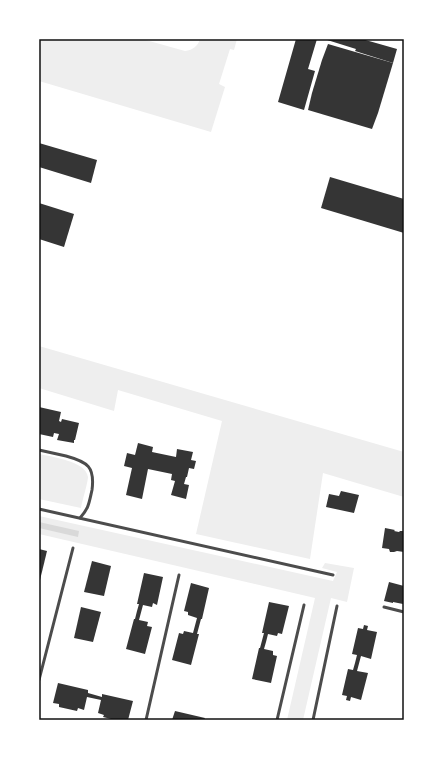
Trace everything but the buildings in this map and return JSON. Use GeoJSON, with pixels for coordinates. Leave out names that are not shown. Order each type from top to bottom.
{"type":"FeatureCollection","features":[{"type":"Feature","properties":{"kind":"lane"},"geometry":{"type":"LineString","coordinates":[[39,450],[79,460],[87,465],[91,470],[93,479],[89,505],[87,511],[80,518]]}},
{"type":"Feature","properties":{"kind":"lane"},"geometry":{"type":"LineString","coordinates":[[39,509],[333,575]]}},
{"type":"Feature","properties":{"kind":"lane"},"geometry":{"type":"LineString","coordinates":[[39,680],[73,548]]}},
{"type":"Feature","properties":{"kind":"lane"},"geometry":{"type":"LineString","coordinates":[[146,720],[179,575]]}},
{"type":"Feature","properties":{"kind":"lane"},"geometry":{"type":"LineString","coordinates":[[277,720],[304,605]]}},
{"type":"Feature","properties":{"kind":"lane"},"geometry":{"type":"LineString","coordinates":[[313,720],[338,606]]}},
{"type":"Feature","properties":{"kind":"lane"},"geometry":{"type":"LineString","coordinates":[[384,607],[404,612]]}},
{"type":"Feature","properties":{"kind":"shaded area"},"geometry":{"type":"Polygon","coordinates":[[[39,39],[142,39],[185,51],[195,47],[200,39],[237,39],[234,50],[230,49],[219,84],[225,87],[211,132],[39,81],[39,39]]]}},
{"type":"Feature","properties":{"kind":"shaded area"},"geometry":{"type":"Polygon","coordinates":[[[39,346],[404,452],[404,497],[323,473],[310,559],[196,534],[222,421],[118,390],[114,411],[39,388],[39,346]]]}},
{"type":"Feature","properties":{"kind":"shaded area"},"geometry":{"type":"Polygon","coordinates":[[[39,454],[60,458],[75,463],[86,472],[88,480],[81,508],[39,499],[39,454]]]}},
{"type":"Feature","properties":{"kind":"shaded area"},"geometry":{"type":"Polygon","coordinates":[[[39,516],[333,581],[337,572],[322,568],[325,563],[354,568],[347,602],[331,598],[303,720],[287,720],[315,598],[39,534],[39,516]]]}},
{"type":"Feature","properties":{"kind":"shaded area"},"geometry":{"type":"Polygon","coordinates":[[[39,522],[79,531],[78,537],[39,528],[39,522]]]}}]}
